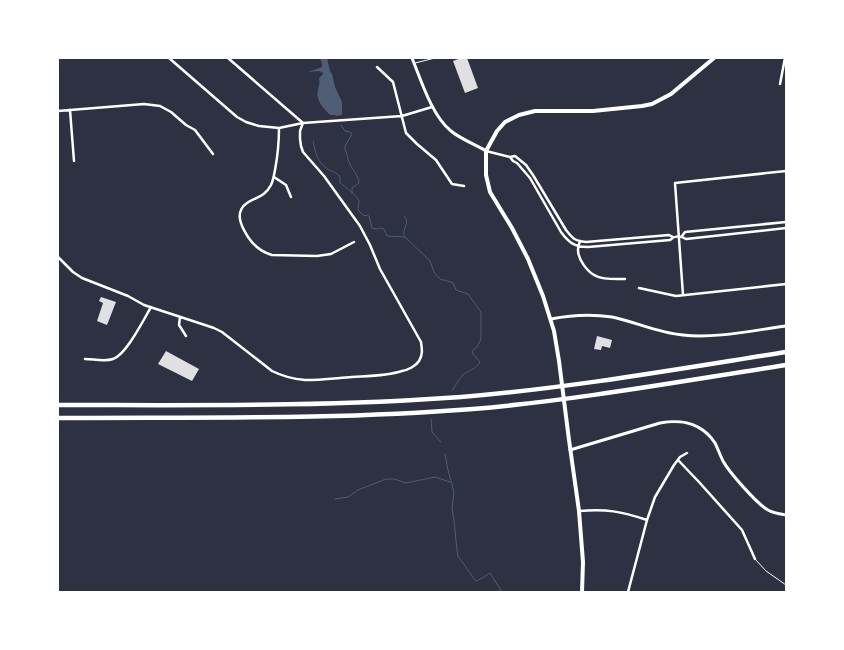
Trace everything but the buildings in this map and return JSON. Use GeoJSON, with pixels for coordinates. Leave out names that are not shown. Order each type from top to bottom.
{"type":"FeatureCollection","features":[{"type":"Feature","properties":{"kind":"highway"},"geometry":{"type":"LineString","coordinates":[[58,405],[344,403],[462,397],[564,386],[786,352]]}},
{"type":"Feature","properties":{"kind":"highway"},"geometry":{"type":"LineString","coordinates":[[58,418],[332,416],[444,411],[576,397],[786,365]]}},
{"type":"Feature","properties":{"kind":"main road"},"geometry":{"type":"LineString","coordinates":[[582,592],[583,562],[579,511],[561,372],[551,319],[524,250],[490,192],[486,175],[486,150],[497,131],[505,122],[535,111],[593,111],[652,104],[671,94],[714,58]]}},
{"type":"Feature","properties":{"kind":"street"},"geometry":{"type":"LineString","coordinates":[[169,58],[237,117],[259,126],[279,128],[303,123],[402,116],[432,107]]}},
{"type":"Feature","properties":{"kind":"street"},"geometry":{"type":"LineString","coordinates":[[228,58],[303,123]]}},
{"type":"Feature","properties":{"kind":"street"},"geometry":{"type":"LineString","coordinates":[[412,58],[432,107],[451,131],[486,150],[510,157],[515,156],[526,165],[566,230],[576,240],[586,242],[669,235],[673,237]]}},
{"type":"Feature","properties":{"kind":"street"},"geometry":{"type":"LineString","coordinates":[[780,84],[785,58]]}},
{"type":"Feature","properties":{"kind":"street"},"geometry":{"type":"LineString","coordinates":[[377,67],[392,82],[406,133],[436,160],[452,184],[464,186]]}},
{"type":"Feature","properties":{"kind":"street"},"geometry":{"type":"LineString","coordinates":[[58,111],[144,104],[160,106],[195,130],[213,154]]}},
{"type":"Feature","properties":{"kind":"street"},"geometry":{"type":"LineString","coordinates":[[70,110],[74,161]]}},
{"type":"Feature","properties":{"kind":"street"},"geometry":{"type":"LineString","coordinates":[[58,257],[82,278],[128,296],[144,305],[222,332],[272,370],[289,378],[305,380],[385,374],[411,368],[419,361],[422,351],[421,342],[380,269],[360,226],[324,176],[303,152],[300,131],[303,123]]}},
{"type":"Feature","properties":{"kind":"street"},"geometry":{"type":"LineString","coordinates":[[279,128],[280,149],[272,183],[266,193],[242,207],[239,214],[242,228],[258,248],[266,254],[272,255],[317,256],[331,254],[354,242]]}},
{"type":"Feature","properties":{"kind":"street"},"geometry":{"type":"LineString","coordinates":[[510,157],[530,178],[567,240],[579,247],[670,240],[685,232],[786,222]]}},
{"type":"Feature","properties":{"kind":"street"},"geometry":{"type":"LineString","coordinates":[[683,295],[675,182],[786,171]]}},
{"type":"Feature","properties":{"kind":"street"},"geometry":{"type":"LineString","coordinates":[[274,177],[286,185],[291,197]]}},
{"type":"Feature","properties":{"kind":"street"},"geometry":{"type":"LineString","coordinates":[[680,236],[686,239],[786,228]]}},
{"type":"Feature","properties":{"kind":"street"},"geometry":{"type":"LineString","coordinates":[[580,242],[578,252],[589,272],[597,277],[625,279]]}},
{"type":"Feature","properties":{"kind":"street"},"geometry":{"type":"LineString","coordinates":[[640,288],[676,296],[786,284]]}},
{"type":"Feature","properties":{"kind":"street"},"geometry":{"type":"LineString","coordinates":[[85,359],[107,360],[119,356],[125,350],[151,307]]}},
{"type":"Feature","properties":{"kind":"street"},"geometry":{"type":"LineString","coordinates":[[180,316],[179,324],[186,336]]}},
{"type":"Feature","properties":{"kind":"street"},"geometry":{"type":"LineString","coordinates":[[551,319],[577,316],[605,316],[666,333],[690,336],[786,326]]}},
{"type":"Feature","properties":{"kind":"street"},"geometry":{"type":"LineString","coordinates":[[570,450],[660,423],[673,421],[690,423],[707,433],[728,468],[760,505],[786,515]]}},
{"type":"Feature","properties":{"kind":"street"},"geometry":{"type":"LineString","coordinates":[[628,592],[654,497],[678,460],[687,453]]}},
{"type":"Feature","properties":{"kind":"street"},"geometry":{"type":"LineString","coordinates":[[678,460],[742,530],[755,558]]}},
{"type":"Feature","properties":{"kind":"street"},"geometry":{"type":"LineString","coordinates":[[579,511],[617,511],[647,520]]}},
{"type":"Feature","properties":{"kind":"lane"},"geometry":{"type":"LineString","coordinates":[[415,64],[435,58]]}},
{"type":"Feature","properties":{"kind":"lane"},"geometry":{"type":"LineString","coordinates":[[755,558],[766,571],[786,586]]}},
{"type":"Feature","properties":{"kind":"water"},"geometry":{"type":"Polygon","coordinates":[[[320,58],[327,58],[335,87],[342,102],[342,115],[330,115],[319,101],[317,94],[319,78],[323,73],[319,71],[308,72],[322,67],[320,58]]]}},
{"type":"Feature","properties":{"kind":"waterway"},"geometry":{"type":"LineString","coordinates":[[341,125],[345,131],[352,134],[345,146],[349,162],[359,183],[352,188],[352,193]]}},
{"type":"Feature","properties":{"kind":"waterway"},"geometry":{"type":"LineString","coordinates":[[313,141],[319,161],[339,176],[340,183],[358,199],[358,210],[363,215],[369,216],[372,228],[384,229],[387,236],[405,237],[430,261],[434,272],[440,279],[453,283],[456,290],[468,294],[481,312],[481,339],[477,347],[472,351],[480,362],[475,368],[462,376],[452,391]]}},
{"type":"Feature","properties":{"kind":"waterway"},"geometry":{"type":"LineString","coordinates":[[404,216],[407,221],[404,236]]}},
{"type":"Feature","properties":{"kind":"waterway"},"geometry":{"type":"LineString","coordinates":[[431,419],[432,432],[441,442]]}},
{"type":"Feature","properties":{"kind":"waterway"},"geometry":{"type":"LineString","coordinates":[[445,454],[454,492],[452,509],[458,556],[475,580],[477,581],[490,573],[502,592]]}},
{"type":"Feature","properties":{"kind":"waterway"},"geometry":{"type":"LineString","coordinates":[[335,499],[348,497],[358,490],[386,479],[394,479],[406,483],[435,477],[450,482]]}}]}
